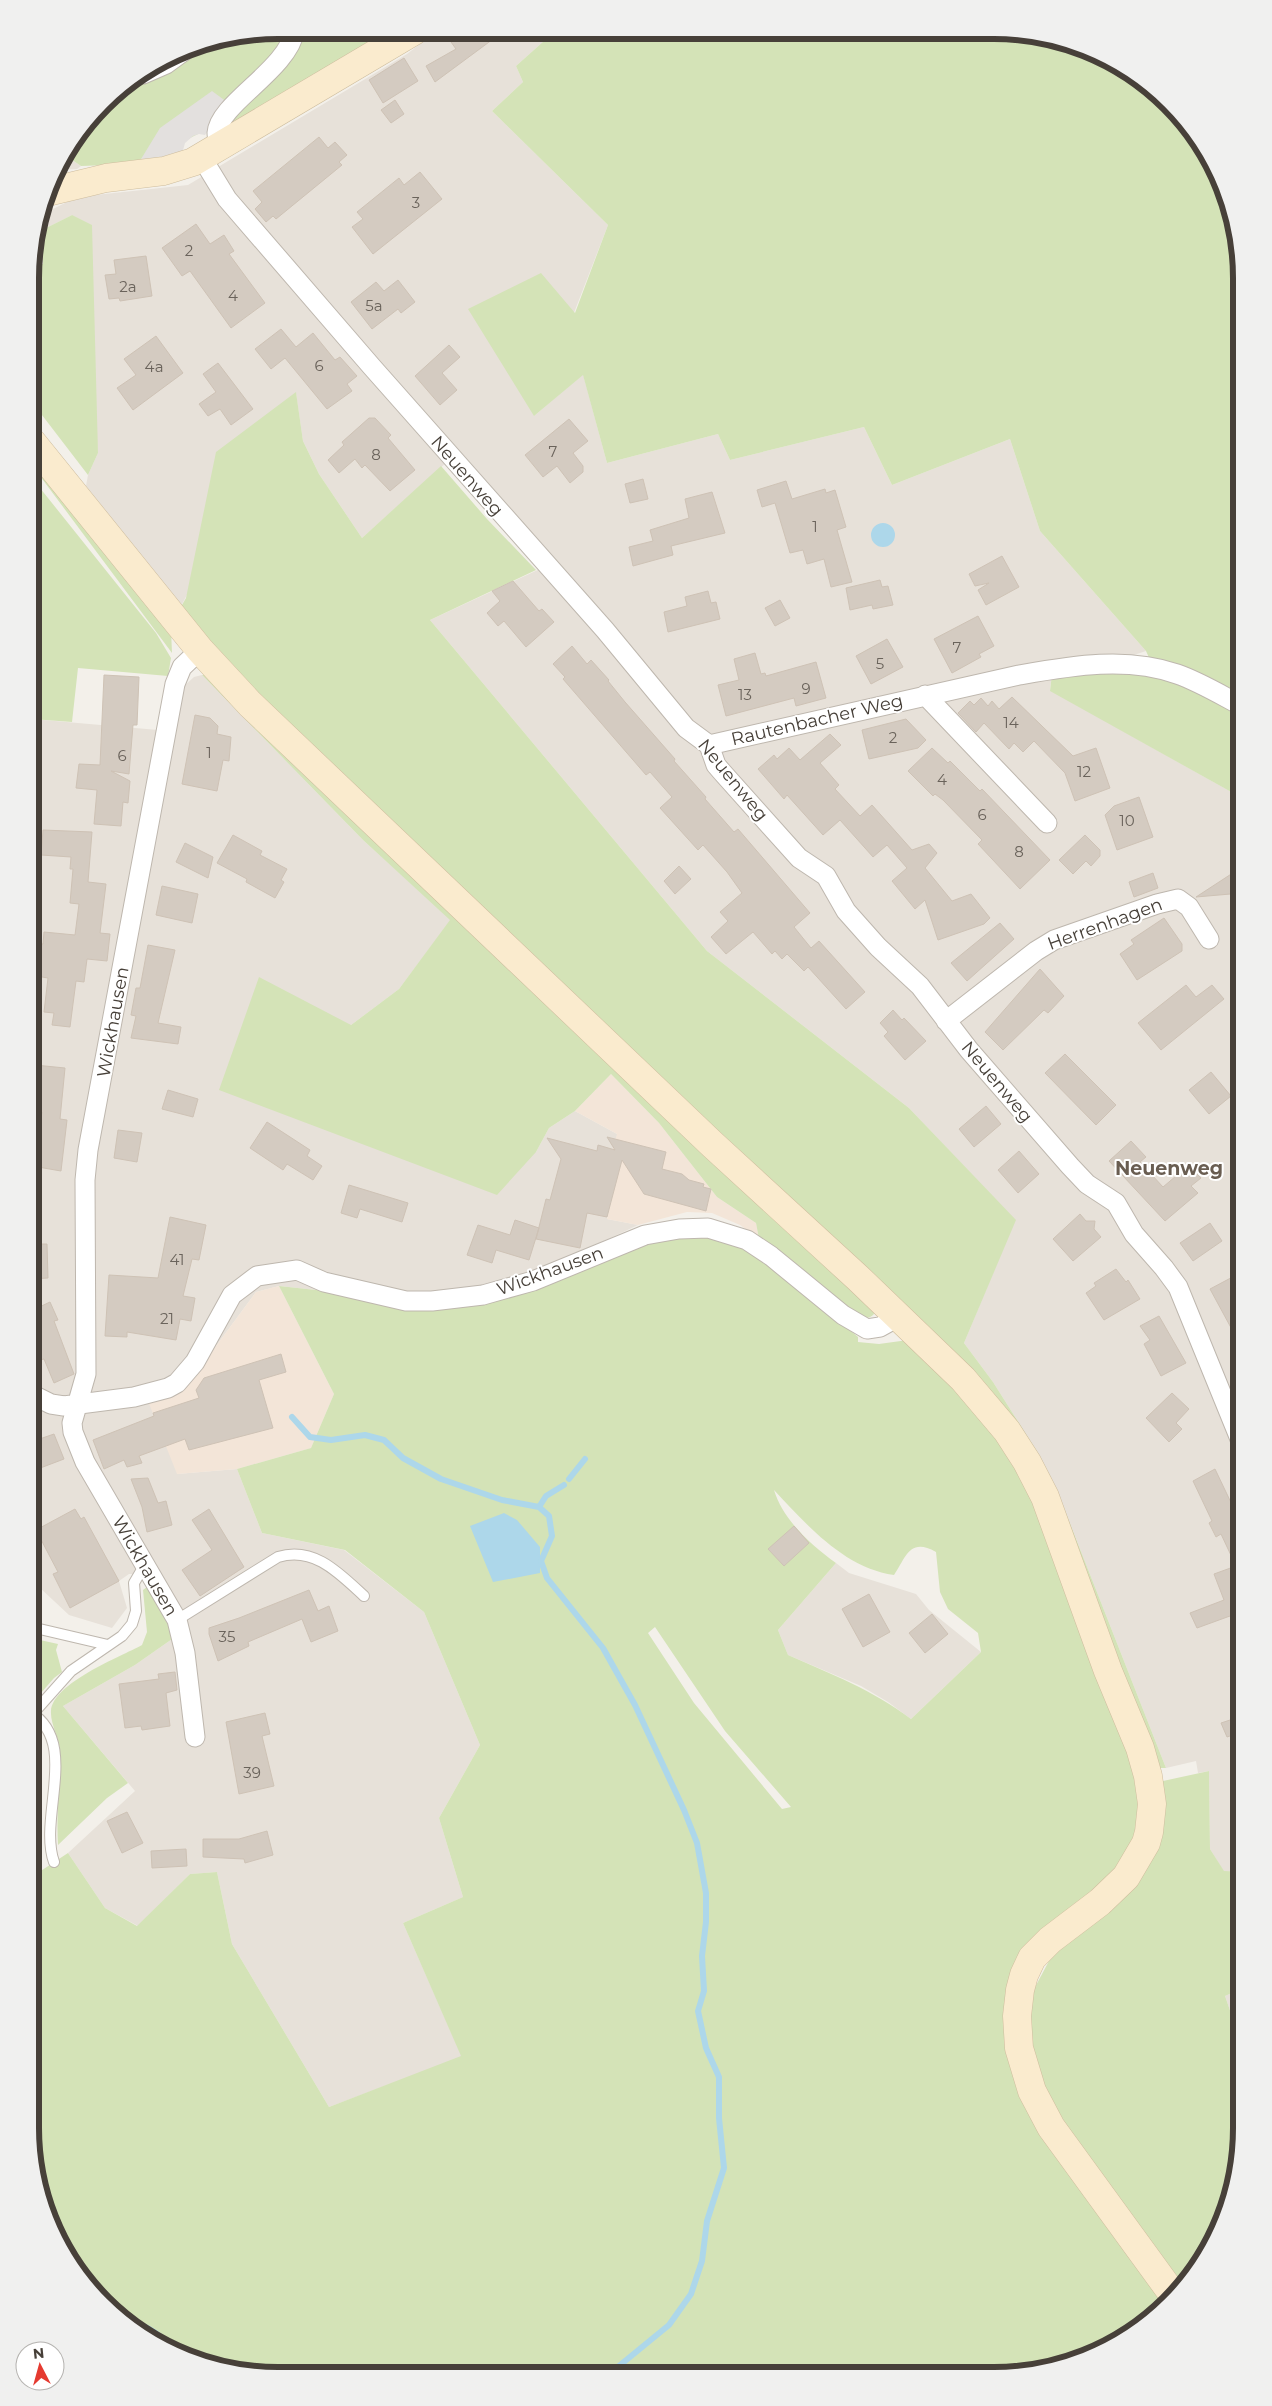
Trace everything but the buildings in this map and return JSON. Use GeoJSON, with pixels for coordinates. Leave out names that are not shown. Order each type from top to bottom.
{"type":"FeatureCollection","features":[{"type":"Feature","properties":{"kind":"main road"},"geometry":{"type":"LineString","coordinates":[[55,190],[106,178],[164,171],[211,153],[401,39]]}},
{"type":"Feature","properties":{"kind":"main road"},"geometry":{"type":"LineString","coordinates":[[61,176],[106,178]]}},
{"type":"Feature","properties":{"kind":"main road"},"geometry":{"type":"LineString","coordinates":[[39,451],[200,650],[264,717],[713,1145],[963,1379],[1007,1431],[1027,1462],[1045,1497],[1108,1671],[1145,1763],[1152,1804],[1149,1832],[1142,1852],[1126,1877],[1115,1890],[1057,1934],[1032,1958],[1024,1975],[1017,2016],[1023,2064],[1040,2107],[1078,2164],[1170,2290]]}},
{"type":"Feature","properties":{"kind":"street"},"geometry":{"type":"LineString","coordinates":[[211,153],[222,122],[232,108],[287,51],[292,39]]}},
{"type":"Feature","properties":{"kind":"street","name":"Neuenweg"},"geometry":{"type":"LineString","coordinates":[[211,153],[227,198],[366,360],[605,630],[686,728],[708,745],[716,765],[722,772],[799,858],[826,876],[846,910],[878,947],[920,986],[946,1021],[1070,1166],[1087,1184],[1116,1203],[1134,1234],[1169,1274],[1183,1298],[1233,1422]]}},
{"type":"Feature","properties":{"kind":"street","name":"Wickhausen"},"geometry":{"type":"LineString","coordinates":[[195,1737],[185,1652],[177,1620],[144,1566],[78,1447],[72,1423],[86,1374],[87,1158],[175,684],[182,667],[200,650]]}},
{"type":"Feature","properties":{"kind":"street","name":"Rautenbacher Weg"},"geometry":{"type":"LineString","coordinates":[[708,745],[925,695],[1067,666],[1106,663],[1134,665],[1177,674],[1233,702]]}},
{"type":"Feature","properties":{"kind":"street","name":"Rautenbacher Weg"},"geometry":{"type":"LineString","coordinates":[[925,695],[1047,823]]}},
{"type":"Feature","properties":{"kind":"street","name":"Herrenhagen"},"geometry":{"type":"LineString","coordinates":[[946,1021],[1036,951],[1054,940],[1157,904],[1178,899],[1189,907],[1209,939]]}},
{"type":"Feature","properties":{"kind":"street","name":"Wickhausen"},"geometry":{"type":"LineString","coordinates":[[39,1398],[51,1404],[78,1405],[134,1397],[168,1388],[177,1383],[195,1362],[232,1295],[257,1276],[297,1270],[324,1282],[406,1301],[432,1301],[483,1295],[533,1281],[646,1235],[665,1230],[708,1228],[746,1240],[765,1252],[843,1315],[867,1329],[880,1327],[898,1317]]}},
{"type":"Feature","properties":{"kind":"lane"},"geometry":{"type":"LineString","coordinates":[[177,1620],[278,1557],[288,1554],[320,1559],[332,1567],[364,1596]]}},
{"type":"Feature","properties":{"kind":"lane"},"geometry":{"type":"LineString","coordinates":[[39,1706],[72,1671],[122,1636],[132,1624],[136,1611],[134,1583],[144,1566]]}},
{"type":"Feature","properties":{"kind":"lane"},"geometry":{"type":"LineString","coordinates":[[39,1629],[108,1645]]}},
{"type":"Feature","properties":{"kind":"lane"},"geometry":{"type":"LineString","coordinates":[[39,1720],[47,1725],[52,1736],[55,1752],[50,1841],[54,1862]]}},
{"type":"Feature","properties":{"kind":"shaded area"},"geometry":{"type":"Polygon","coordinates":[[[426,39],[546,39],[516,66],[523,82],[492,111],[608,225],[534,416],[583,374],[607,463],[718,434],[730,460],[864,427],[892,485],[1010,439],[1040,531],[1146,651],[1134,655],[1072,657],[1052,674],[1050,690],[1233,793],[1233,1872],[1224,1872],[1210,1849],[1209,1771],[1198,1773],[1196,1761],[1166,1768],[1060,1498],[1038,1453],[993,1382],[964,1343],[1015,1220],[909,1108],[707,951],[430,620],[553,563],[457,453],[362,538],[319,474],[303,441],[296,393],[181,606],[86,486],[88,475],[98,453],[72,215],[43,229],[48,211],[77,197],[188,185],[407,54],[426,39]]]}},
{"type":"Feature","properties":{"kind":"shaded area"},"geometry":{"type":"Polygon","coordinates":[[[212,91],[227,102],[205,135],[193,136],[185,143],[182,154],[138,164],[160,128],[212,91]]]}},
{"type":"Feature","properties":{"kind":"shaded area"},"geometry":{"type":"Polygon","coordinates":[[[71,159],[81,166],[77,169],[64,170],[71,159]]]}},
{"type":"Feature","properties":{"kind":"shaded area"},"geometry":{"type":"Polygon","coordinates":[[[202,675],[363,840],[451,920],[399,989],[351,1025],[536,1152],[549,1128],[575,1111],[617,1134],[614,1191],[607,1219],[638,1225],[538,1272],[434,1307],[353,1294],[279,1286],[256,1292],[185,1388],[177,1474],[237,1469],[262,1533],[344,1550],[424,1612],[480,1745],[439,1818],[463,1897],[403,1923],[462,2057],[329,2107],[232,1944],[217,1872],[190,1874],[138,1926],[105,1908],[68,1853],[135,1791],[63,1706],[135,1665],[175,1637],[139,1574],[129,1574],[119,1581],[127,1608],[112,1628],[69,1615],[39,1587],[39,720],[158,730],[183,687],[194,677],[202,675]]]}},
{"type":"Feature","properties":{"kind":"shaded area"},"geometry":{"type":"Polygon","coordinates":[[[611,1074],[659,1123],[717,1197],[756,1223],[759,1239],[740,1225],[712,1213],[687,1212],[638,1225],[607,1219],[614,1191],[611,1155],[617,1134],[575,1111],[611,1074]]]}},
{"type":"Feature","properties":{"kind":"shaded area"},"geometry":{"type":"Polygon","coordinates":[[[279,1286],[334,1394],[311,1448],[237,1469],[177,1474],[148,1401],[185,1388],[256,1292],[279,1286]]]}},
{"type":"Feature","properties":{"kind":"shaded area"},"geometry":{"type":"Polygon","coordinates":[[[836,1563],[849,1573],[916,1594],[929,1610],[981,1652],[911,1719],[888,1702],[861,1686],[788,1655],[778,1630],[836,1563]]]}},
{"type":"Feature","properties":{"kind":"shaded area"},"geometry":{"type":"Polygon","coordinates":[[[1233,1992],[1233,2019],[1225,1996],[1233,1992]]]}},
{"type":"Feature","properties":{"kind":"green space"},"geometry":{"type":"Polygon","coordinates":[[[262,39],[382,39],[229,127],[234,116],[138,164],[81,166],[71,159],[98,120],[132,88],[158,71],[186,57],[231,43],[262,39]]]}},
{"type":"Feature","properties":{"kind":"green space"},"geometry":{"type":"Polygon","coordinates":[[[546,39],[1010,39],[1041,43],[1086,57],[1127,79],[1152,98],[1184,132],[1201,158],[1221,201],[1229,231],[1233,262],[1233,697],[1151,662],[1146,651],[1040,531],[1010,439],[892,485],[864,427],[730,460],[718,434],[607,463],[583,375],[534,416],[468,309],[541,273],[575,313],[608,225],[492,111],[523,82],[516,66],[546,39]]]}},
{"type":"Feature","properties":{"kind":"green space"},"geometry":{"type":"Polygon","coordinates":[[[72,215],[92,225],[98,453],[88,475],[39,411],[39,264],[43,264],[41,244],[43,229],[72,215]]]}},
{"type":"Feature","properties":{"kind":"green space"},"geometry":{"type":"Polygon","coordinates":[[[296,392],[303,441],[319,474],[362,538],[441,466],[487,519],[536,570],[430,620],[707,951],[909,1108],[1016,1220],[964,1343],[993,1382],[1038,1453],[1060,1498],[1166,1768],[1155,1768],[1040,1467],[265,706],[179,610],[186,598],[216,452],[296,392]]]}},
{"type":"Feature","properties":{"kind":"green space"},"geometry":{"type":"Polygon","coordinates":[[[39,470],[171,630],[172,653],[39,475],[39,470]]]}},
{"type":"Feature","properties":{"kind":"green space"},"geometry":{"type":"Polygon","coordinates":[[[39,487],[156,633],[171,658],[168,676],[78,668],[72,722],[39,720],[39,487]]]}},
{"type":"Feature","properties":{"kind":"green space"},"geometry":{"type":"Polygon","coordinates":[[[1080,671],[1161,674],[1233,708],[1233,793],[1050,691],[1052,674],[1080,671]]]}},
{"type":"Feature","properties":{"kind":"green space"},"geometry":{"type":"Polygon","coordinates":[[[202,675],[205,675],[873,1306],[874,1314],[865,1318],[854,1315],[759,1239],[756,1223],[717,1197],[659,1123],[611,1074],[575,1111],[549,1128],[536,1152],[497,1195],[219,1090],[259,977],[351,1025],[399,989],[450,920],[363,840],[202,675]]]}},
{"type":"Feature","properties":{"kind":"green space"},"geometry":{"type":"Polygon","coordinates":[[[680,1237],[710,1237],[732,1243],[772,1263],[858,1337],[858,1342],[879,1344],[908,1340],[991,1425],[1036,1500],[1139,1784],[1141,1827],[1117,1873],[1045,1930],[1013,2071],[1023,2104],[1048,2137],[1046,2101],[1028,2037],[1034,1989],[1049,1961],[1063,1944],[1108,1909],[1163,1781],[1209,1771],[1210,1849],[1224,1871],[1233,1872],[1233,1992],[1225,1996],[1233,2019],[1233,2144],[1229,2175],[1215,2220],[1193,2261],[1174,2286],[1152,2308],[1127,2327],[1100,2343],[1071,2355],[1041,2363],[1010,2367],[262,2367],[231,2363],[201,2355],[158,2335],[120,2308],[98,2286],[79,2261],[63,2234],[51,2205],[43,2175],[39,2144],[39,1872],[68,1853],[105,1908],[137,1926],[190,1874],[217,1872],[232,1944],[329,2107],[461,2056],[403,1923],[463,1897],[439,1818],[480,1745],[424,1612],[345,1550],[262,1533],[237,1469],[311,1448],[334,1394],[279,1286],[353,1294],[434,1307],[648,1244],[680,1237]],[[774,1490],[778,1501],[791,1522],[808,1540],[836,1563],[778,1630],[788,1655],[867,1691],[911,1719],[981,1652],[978,1633],[948,1609],[940,1592],[936,1552],[927,1548],[914,1548],[905,1556],[894,1575],[876,1571],[859,1564],[843,1554],[800,1517],[774,1490]],[[655,1627],[648,1633],[694,1703],[782,1809],[791,1807],[725,1731],[655,1627]]]}},
{"type":"Feature","properties":{"kind":"green space"},"geometry":{"type":"Polygon","coordinates":[[[147,1587],[175,1637],[135,1665],[63,1706],[128,1783],[107,1798],[58,1845],[60,1752],[51,1711],[55,1701],[63,1691],[75,1681],[142,1645],[147,1632],[143,1590],[147,1587]]]}},
{"type":"Feature","properties":{"kind":"green space"},"geometry":{"type":"Polygon","coordinates":[[[39,1640],[58,1644],[56,1650],[62,1672],[39,1695],[39,1640]]]}},
{"type":"Feature","properties":{"kind":"water"},"geometry":{"type":"Polygon","coordinates":[[[883,523],[888,524],[894,530],[894,540],[888,546],[883,547],[878,546],[872,540],[871,535],[872,530],[878,524],[883,523]]]}},
{"type":"Feature","properties":{"kind":"water"},"geometry":{"type":"Polygon","coordinates":[[[504,1513],[517,1520],[540,1547],[540,1573],[493,1582],[470,1526],[504,1513]]]}},
{"type":"Feature","properties":{"kind":"waterway"},"geometry":{"type":"LineString","coordinates":[[292,1417],[310,1437],[331,1440],[365,1435],[384,1440],[403,1458],[441,1479],[502,1500],[539,1507],[549,1516],[552,1536],[541,1561],[547,1578],[603,1648],[635,1705],[684,1810],[697,1843],[706,1893],[706,1922],[702,1956],[704,1991],[698,2011],[706,2048],[719,2077],[719,2118],[724,2168],[707,2221],[702,2261],[691,2294],[669,2325],[618,2367]]}},
{"type":"Feature","properties":{"kind":"waterway"},"geometry":{"type":"LineString","coordinates":[[569,1479],[585,1459]]}},
{"type":"Feature","properties":{"kind":"waterway"},"geometry":{"type":"LineString","coordinates":[[539,1507],[546,1496],[564,1485]]}},
{"type":"Feature","properties":{"kind":"waterway"},"geometry":{"type":"LineString","coordinates":[[143,2325],[159,2336]]}},
{"type":"Feature","properties":{"kind":"district","name":"Neuenweg"},"geometry":{"type":"Point","coordinates":[1169,1168]}}]}
